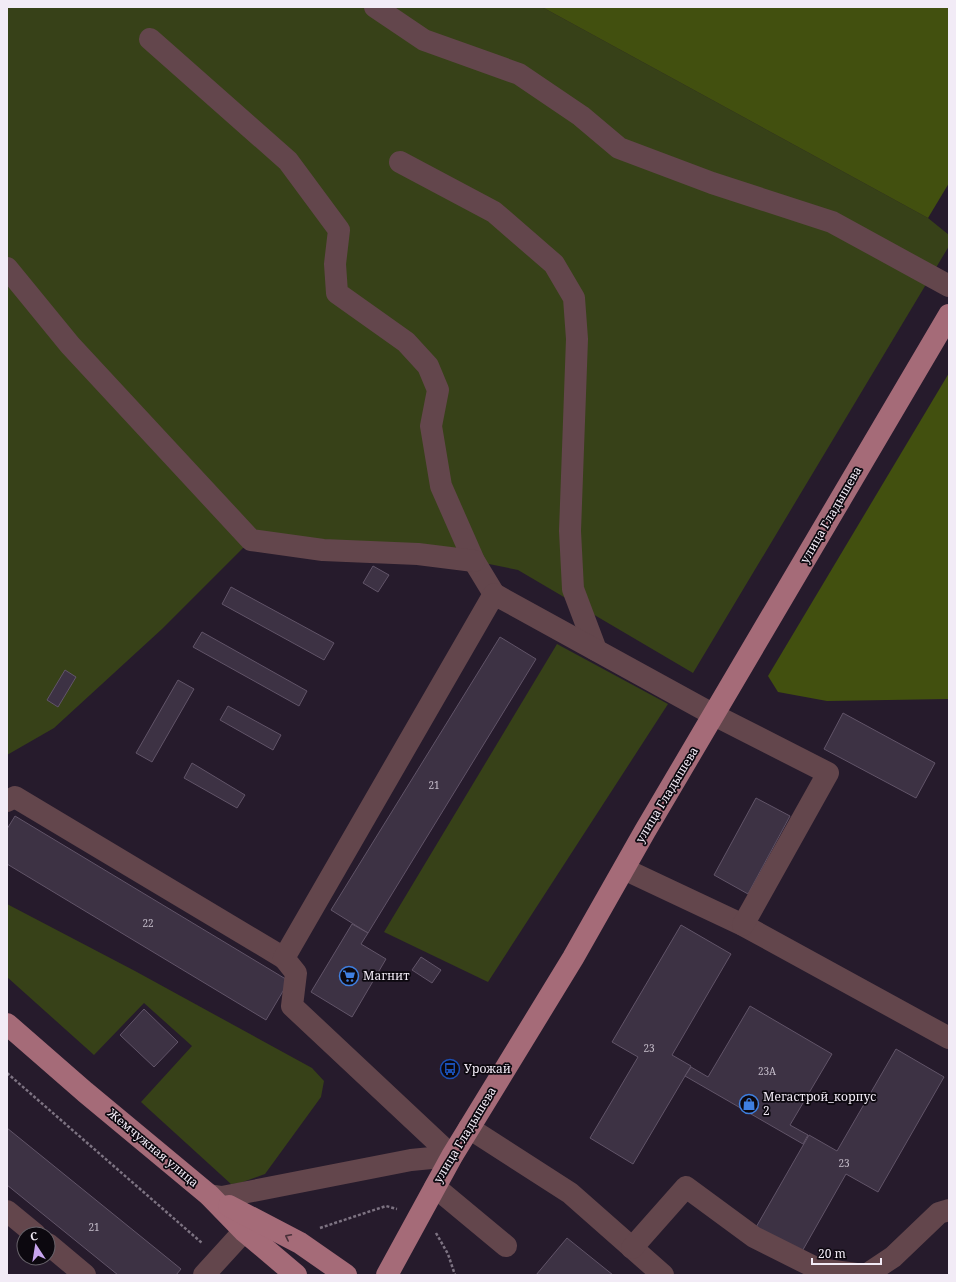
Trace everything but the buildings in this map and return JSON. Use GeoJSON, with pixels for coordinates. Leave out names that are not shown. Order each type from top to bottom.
{"type":"FeatureCollection","features":[{"type":"Feature","properties":{"kind":"main road","name":"улица Гладышева"},"geometry":{"type":"LineString","coordinates":[[387,1275],[452,1156],[573,958],[949,315]]}},
{"type":"Feature","properties":{"kind":"main road","name":"Жемчужная улица"},"geometry":{"type":"LineString","coordinates":[[7,1024],[85,1092],[211,1196],[244,1231],[296,1275]]}},
{"type":"Feature","properties":{"kind":"main road"},"geometry":{"type":"LineString","coordinates":[[211,1196],[300,1243],[346,1275]]}},
{"type":"Feature","properties":{"kind":"lane"},"geometry":{"type":"LineString","coordinates":[[375,7],[424,40],[519,74],[581,116],[619,148],[712,183],[832,222],[949,286]]}},
{"type":"Feature","properties":{"kind":"lane"},"geometry":{"type":"LineString","coordinates":[[150,39],[288,161],[339,230],[335,264],[337,293],[406,342],[428,366],[438,390],[431,426],[441,486],[474,562],[494,594],[714,715],[828,773],[743,925]]}},
{"type":"Feature","properties":{"kind":"lane"},"geometry":{"type":"LineString","coordinates":[[400,162],[494,212],[554,264],[574,298],[577,339],[570,531],[573,589],[596,650]]}},
{"type":"Feature","properties":{"kind":"lane"},"geometry":{"type":"LineString","coordinates":[[7,268],[70,345],[251,540],[323,550],[418,554],[474,562]]}},
{"type":"Feature","properties":{"kind":"lane"},"geometry":{"type":"LineString","coordinates":[[284,958],[494,594]]}},
{"type":"Feature","properties":{"kind":"lane"},"geometry":{"type":"LineString","coordinates":[[7,801],[15,797],[284,958],[296,973],[292,1006],[452,1156]]}},
{"type":"Feature","properties":{"kind":"lane"},"geometry":{"type":"LineString","coordinates":[[624,869],[743,925],[949,1038]]}},
{"type":"Feature","properties":{"kind":"lane"},"geometry":{"type":"LineString","coordinates":[[469,1128],[570,1193],[663,1275]]}},
{"type":"Feature","properties":{"kind":"lane"},"geometry":{"type":"LineString","coordinates":[[211,1196],[222,1197],[411,1160],[452,1156]]}},
{"type":"Feature","properties":{"kind":"lane"},"geometry":{"type":"LineString","coordinates":[[435,1187],[506,1246]]}},
{"type":"Feature","properties":{"kind":"lane"},"geometry":{"type":"LineString","coordinates":[[632,1248],[686,1187],[754,1237],[818,1269],[865,1275],[893,1257],[940,1213],[949,1210]]}},
{"type":"Feature","properties":{"kind":"lane"},"geometry":{"type":"LineString","coordinates":[[7,1211],[26,1226]]}},
{"type":"Feature","properties":{"kind":"lane"},"geometry":{"type":"LineString","coordinates":[[204,1275],[244,1231]]}},
{"type":"Feature","properties":{"kind":"lane"},"geometry":{"type":"LineString","coordinates":[[56,1251],[86,1275]]}},
{"type":"Feature","properties":{"kind":"path"},"geometry":{"type":"LineString","coordinates":[[7,1073],[219,1258]]}},
{"type":"Feature","properties":{"kind":"path"},"geometry":{"type":"LineString","coordinates":[[315,1230],[386,1206],[399,1210]]}},
{"type":"Feature","properties":{"kind":"path"},"geometry":{"type":"LineString","coordinates":[[435,1231],[448,1254],[455,1275]]}},
{"type":"Feature","properties":{"kind":"green space"},"geometry":{"type":"Polygon","coordinates":[[[7,7],[542,7],[928,218],[949,235],[949,246],[693,673],[518,570],[474,561],[251,540],[162,629],[54,728],[7,755],[7,7]]]}},
{"type":"Feature","properties":{"kind":"green space"},"geometry":{"type":"Polygon","coordinates":[[[542,7],[949,7],[949,183],[928,218],[542,7]]]}},
{"type":"Feature","properties":{"kind":"green space"},"geometry":{"type":"Polygon","coordinates":[[[949,373],[949,699],[827,701],[778,692],[768,676],[949,373]]]}},
{"type":"Feature","properties":{"kind":"green space"},"geometry":{"type":"Polygon","coordinates":[[[557,644],[668,704],[488,982],[384,932],[557,644]]]}},
{"type":"Feature","properties":{"kind":"green space"},"geometry":{"type":"Polygon","coordinates":[[[7,904],[135,971],[312,1068],[324,1081],[321,1097],[265,1174],[240,1183],[231,1184],[141,1102],[192,1046],[144,1003],[94,1055],[7,977],[7,904]]]}},
{"type":"Feature","properties":{"kind":"place","name":"Магнит"},"geometry":{"type":"Point","coordinates":[349,976]}},
{"type":"Feature","properties":{"kind":"place","name":"Урожай"},"geometry":{"type":"Point","coordinates":[450,1069]}},
{"type":"Feature","properties":{"kind":"place","name":"Мегастрой_корпус 2"},"geometry":{"type":"Point","coordinates":[749,1104]}}]}
